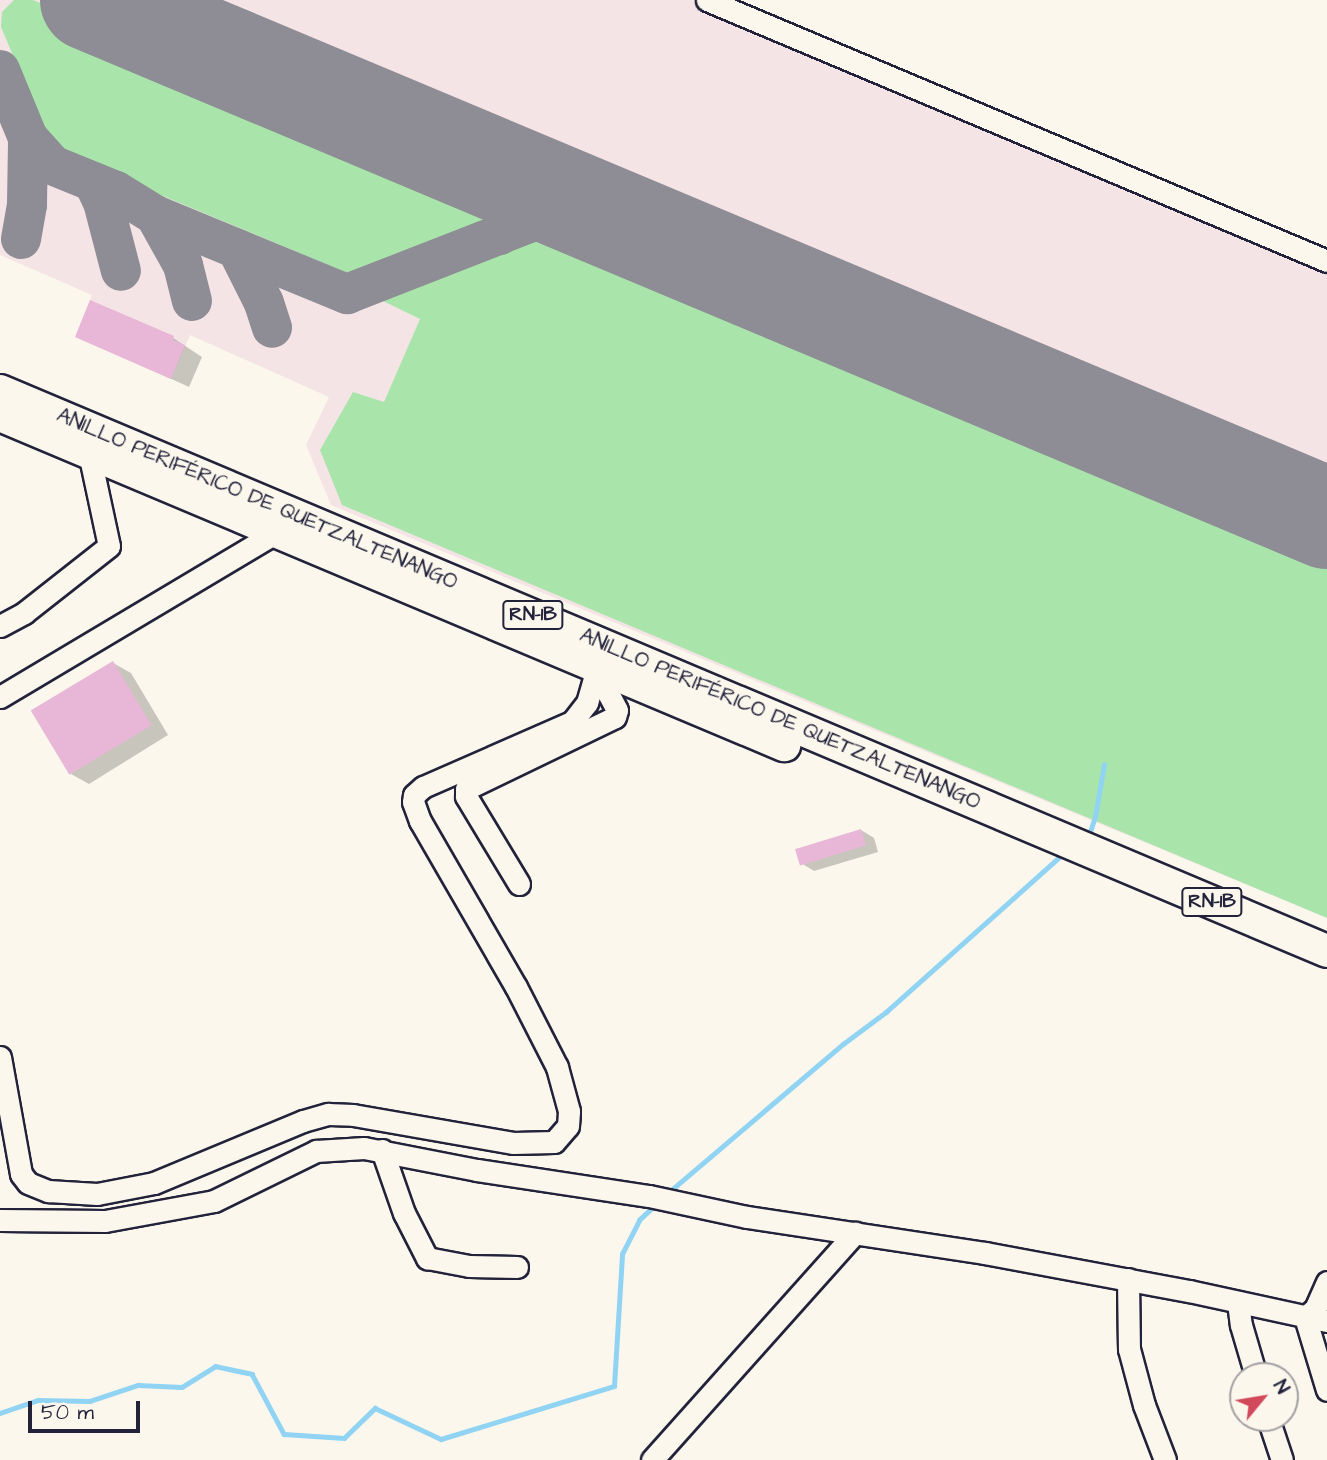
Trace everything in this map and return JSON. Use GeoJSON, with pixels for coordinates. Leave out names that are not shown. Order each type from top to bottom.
{"type":"FeatureCollection","features":[{"type":"Feature","properties":{"kind":"highway","name":"ANILLO PERIFÉRICO DE QUETZALTENANGO"},"geometry":{"type":"LineString","coordinates":[[0,391],[1070,853],[1327,973]]}},
{"type":"Feature","properties":{"kind":"highway","name":"ANILLO PERIFÉRICO DE QUETZALTENANGO"},"geometry":{"type":"LineString","coordinates":[[0,415],[605,671],[1327,951]]}},
{"type":"Feature","properties":{"kind":"street"},"geometry":{"type":"LineString","coordinates":[[707,0],[1327,261]]}},
{"type":"Feature","properties":{"kind":"street"},"geometry":{"type":"LineString","coordinates":[[0,626],[24,613],[109,546],[89,453]]}},
{"type":"Feature","properties":{"kind":"street"},"geometry":{"type":"LineString","coordinates":[[0,697],[277,532]]}},
{"type":"Feature","properties":{"kind":"street"},"geometry":{"type":"LineString","coordinates":[[519,884],[466,796],[466,789],[615,718],[617,710],[607,691],[605,671]]}},
{"type":"Feature","properties":{"kind":"street"},"geometry":{"type":"LineString","coordinates":[[0,1057],[21,1174],[27,1183],[48,1191],[97,1194],[154,1183],[303,1121],[328,1114],[353,1115],[513,1143],[554,1142],[568,1126],[569,1111],[557,1067],[516,986],[420,821],[413,802],[414,795],[423,787],[572,722],[587,703],[605,671]]}},
{"type":"Feature","properties":{"kind":"street"},"geometry":{"type":"LineString","coordinates":[[0,1220],[105,1221],[223,1199],[316,1152],[345,1147],[382,1150],[477,1170],[649,1196],[747,1217],[1128,1279],[1327,1321]]}},
{"type":"Feature","properties":{"kind":"street"},"geometry":{"type":"LineString","coordinates":[[382,1150],[404,1213],[427,1258],[469,1266],[517,1267]]}},
{"type":"Feature","properties":{"kind":"street"},"geometry":{"type":"LineString","coordinates":[[652,1460],[855,1233]]}},
{"type":"Feature","properties":{"kind":"street"},"geometry":{"type":"LineString","coordinates":[[1128,1279],[1129,1349],[1144,1405],[1165,1460]]}},
{"type":"Feature","properties":{"kind":"street"},"geometry":{"type":"LineString","coordinates":[[1305,1317],[1315,1310],[1327,1282]]}},
{"type":"Feature","properties":{"kind":"street"},"geometry":{"type":"LineString","coordinates":[[1238,1302],[1241,1325],[1252,1362]]}},
{"type":"Feature","properties":{"kind":"street"},"geometry":{"type":"LineString","coordinates":[[1305,1317],[1327,1390]]}},
{"type":"Feature","properties":{"kind":"street"},"geometry":{"type":"LineString","coordinates":[[1273,1432],[1282,1460]]}},
{"type":"Feature","properties":{"kind":"shaded area"},"geometry":{"type":"Polygon","coordinates":[[[0,0],[695,0],[1327,267],[1327,918],[331,505],[306,445],[329,397],[190,335],[171,379],[75,337],[92,295],[0,255],[0,0]]]}},
{"type":"Feature","properties":{"kind":"green space"},"geometry":{"type":"Polygon","coordinates":[[[14,0],[33,0],[479,188],[489,199],[491,214],[479,228],[381,269],[357,274],[345,272],[67,156],[57,148],[41,122],[1,27],[2,12],[14,0]]]}},
{"type":"Feature","properties":{"kind":"green space"},"geometry":{"type":"Polygon","coordinates":[[[564,227],[598,237],[1327,544],[1327,918],[342,505],[320,450],[353,392],[384,402],[420,319],[383,301],[541,233],[564,227]]]}},
{"type":"Feature","properties":{"kind":"building"},"geometry":{"type":"Polygon","coordinates":[[[90,300],[174,336],[173,340],[185,345],[171,379],[75,337],[90,300]]]}},
{"type":"Feature","properties":{"kind":"building"},"geometry":{"type":"Polygon","coordinates":[[[113,661],[152,725],[69,775],[31,710],[113,661]]]}},
{"type":"Feature","properties":{"kind":"building"},"geometry":{"type":"Polygon","coordinates":[[[861,829],[866,845],[800,865],[795,849],[861,829]]]}},
{"type":"Feature","properties":{"kind":"waterway"},"geometry":{"type":"LineString","coordinates":[[1084,837],[1090,832],[1095,817],[1104,765]]}},
{"type":"Feature","properties":{"kind":"waterway"},"geometry":{"type":"LineString","coordinates":[[669,1192],[843,1044],[886,1012],[1063,854]]}},
{"type":"Feature","properties":{"kind":"waterway"},"geometry":{"type":"LineString","coordinates":[[0,1413],[38,1400],[90,1401],[138,1385],[182,1387],[215,1366],[252,1374],[284,1434],[344,1438],[375,1408],[441,1439],[614,1386],[622,1254],[639,1220],[655,1205]]}},
{"type":"Feature","properties":{"kind":"taxiway"},"geometry":{"type":"LineString","coordinates":[[0,70],[28,138],[52,165],[116,191],[155,215],[347,294],[529,223],[557,215],[601,217],[645,232]]}},
{"type":"Feature","properties":{"kind":"taxiway"},"geometry":{"type":"LineString","coordinates":[[21,239],[27,205],[28,138]]}},
{"type":"Feature","properties":{"kind":"taxiway"},"geometry":{"type":"LineString","coordinates":[[480,164],[503,178],[517,199],[517,218],[500,235]]}},
{"type":"Feature","properties":{"kind":"taxiway"},"geometry":{"type":"LineString","coordinates":[[94,183],[103,202],[121,271]]}},
{"type":"Feature","properties":{"kind":"taxiway"},"geometry":{"type":"LineString","coordinates":[[155,215],[183,265],[192,301]]}},
{"type":"Feature","properties":{"kind":"taxiway"},"geometry":{"type":"LineString","coordinates":[[237,249],[264,303],[272,328]]}},
{"type":"Feature","properties":{"kind":"runway"},"geometry":{"type":"LineString","coordinates":[[91,0],[1327,518]]}}]}
